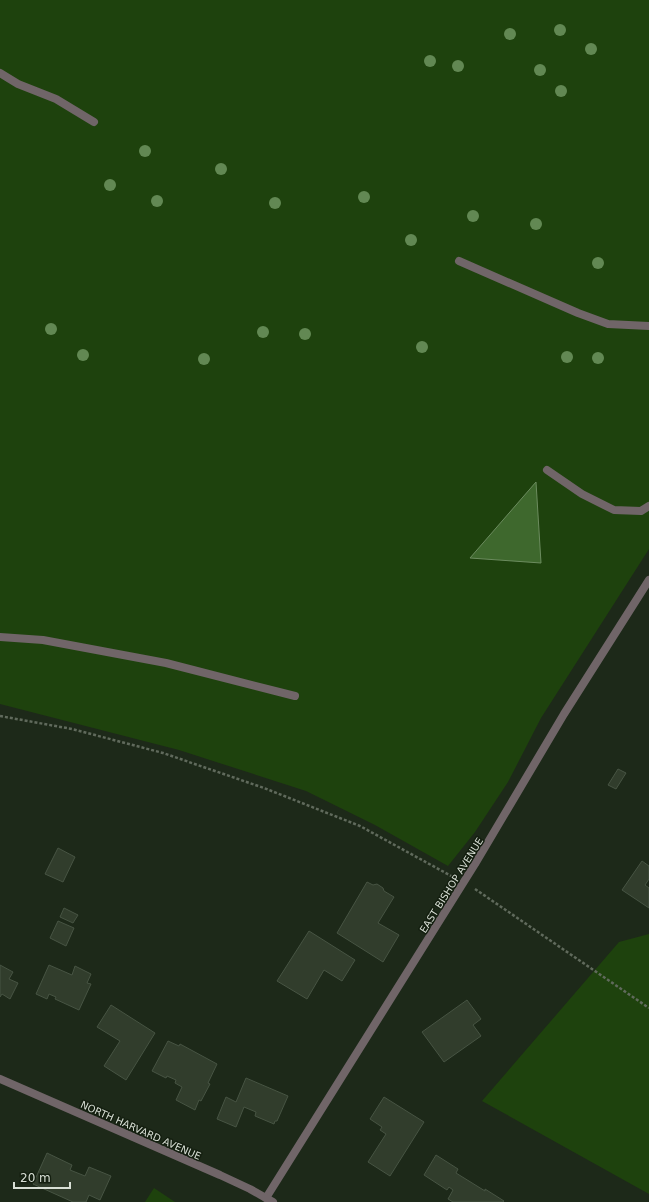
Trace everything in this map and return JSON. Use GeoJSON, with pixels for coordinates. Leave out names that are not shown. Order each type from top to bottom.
{"type":"FeatureCollection","features":[{"type":"Feature","properties":{"kind":"street"},"geometry":{"type":"LineString","coordinates":[[0,73],[18,84],[56,99],[94,122]]}},
{"type":"Feature","properties":{"kind":"street"},"geometry":{"type":"LineString","coordinates":[[459,261],[578,313],[608,324],[649,326]]}},
{"type":"Feature","properties":{"kind":"street"},"geometry":{"type":"LineString","coordinates":[[547,470],[582,494],[614,510],[641,511],[649,506]]}},
{"type":"Feature","properties":{"kind":"street","name":"EAST BISHOP AVENUE"},"geometry":{"type":"LineString","coordinates":[[269,1200],[500,824],[564,714],[649,580]]}},
{"type":"Feature","properties":{"kind":"street"},"geometry":{"type":"LineString","coordinates":[[0,637],[43,640],[166,663],[295,696]]}},
{"type":"Feature","properties":{"kind":"street","name":"NORTH HARVARD AVENUE"},"geometry":{"type":"LineString","coordinates":[[0,1079],[220,1175],[269,1200]]}},
{"type":"Feature","properties":{"kind":"path"},"geometry":{"type":"LineString","coordinates":[[0,716],[72,729],[155,751],[264,788],[360,826],[464,882],[493,900],[649,1008]]}},
{"type":"Feature","properties":{"kind":"shaded area"},"geometry":{"type":"Polygon","coordinates":[[[0,0],[649,0],[649,549],[541,718],[508,782],[475,832],[448,866],[375,825],[306,791],[179,750],[0,704],[0,0]]]}},
{"type":"Feature","properties":{"kind":"shaded area"},"geometry":{"type":"Polygon","coordinates":[[[536,482],[541,563],[470,558],[536,482]]]}},
{"type":"Feature","properties":{"kind":"shaded area"},"geometry":{"type":"Polygon","coordinates":[[[649,934],[649,1194],[482,1101],[619,942],[649,934]]]}},
{"type":"Feature","properties":{"kind":"shaded area"},"geometry":{"type":"Polygon","coordinates":[[[154,1188],[175,1202],[145,1202],[154,1188]]]}},
{"type":"Feature","properties":{"kind":"building"},"geometry":{"type":"Polygon","coordinates":[[[618,769],[626,773],[616,789],[608,785],[618,769]]]}},
{"type":"Feature","properties":{"kind":"building"},"geometry":{"type":"Polygon","coordinates":[[[58,848],[75,857],[63,882],[45,874],[58,848]]]}},
{"type":"Feature","properties":{"kind":"building"},"geometry":{"type":"Polygon","coordinates":[[[642,861],[649,866],[649,879],[645,885],[649,888],[649,908],[622,890],[642,861]]]}},
{"type":"Feature","properties":{"kind":"building"},"geometry":{"type":"Polygon","coordinates":[[[367,882],[373,885],[377,884],[383,888],[384,891],[394,897],[378,923],[399,935],[383,962],[337,933],[367,882]]]}},
{"type":"Feature","properties":{"kind":"building"},"geometry":{"type":"Polygon","coordinates":[[[64,908],[78,915],[73,923],[60,917],[64,908]]]}},
{"type":"Feature","properties":{"kind":"building"},"geometry":{"type":"Polygon","coordinates":[[[58,921],[74,928],[66,946],[50,938],[58,921]]]}},
{"type":"Feature","properties":{"kind":"building"},"geometry":{"type":"Polygon","coordinates":[[[309,931],[355,960],[342,981],[324,970],[307,999],[277,981],[309,931]]]}},
{"type":"Feature","properties":{"kind":"building"},"geometry":{"type":"Polygon","coordinates":[[[0,965],[13,972],[9,979],[18,983],[10,999],[2,994],[0,997],[0,965]]]}},
{"type":"Feature","properties":{"kind":"building"},"geometry":{"type":"Polygon","coordinates":[[[49,965],[72,975],[75,966],[91,974],[87,983],[91,984],[79,1010],[55,999],[56,997],[49,994],[47,999],[36,994],[49,965]]]}},
{"type":"Feature","properties":{"kind":"building"},"geometry":{"type":"Polygon","coordinates":[[[467,1000],[481,1019],[473,1025],[481,1036],[444,1062],[422,1032],[467,1000]]]}},
{"type":"Feature","properties":{"kind":"building"},"geometry":{"type":"Polygon","coordinates":[[[111,1005],[155,1033],[126,1080],[104,1066],[120,1041],[97,1027],[111,1005]]]}},
{"type":"Feature","properties":{"kind":"building"},"geometry":{"type":"Polygon","coordinates":[[[168,1041],[179,1046],[180,1044],[217,1064],[208,1083],[210,1084],[201,1101],[199,1100],[195,1110],[176,1100],[182,1087],[175,1083],[176,1080],[167,1076],[166,1078],[152,1071],[168,1041]]]}},
{"type":"Feature","properties":{"kind":"building"},"geometry":{"type":"Polygon","coordinates":[[[246,1078],[288,1096],[277,1121],[275,1121],[274,1124],[255,1116],[256,1112],[244,1107],[236,1127],[217,1119],[226,1097],[236,1102],[246,1078]]]}},
{"type":"Feature","properties":{"kind":"building"},"geometry":{"type":"Polygon","coordinates":[[[384,1097],[424,1122],[390,1176],[368,1162],[386,1134],[380,1130],[382,1127],[370,1119],[384,1097]]]}},
{"type":"Feature","properties":{"kind":"building"},"geometry":{"type":"Polygon","coordinates":[[[47,1153],[72,1165],[70,1170],[85,1176],[89,1167],[111,1176],[100,1200],[89,1195],[86,1202],[73,1202],[33,1184],[47,1153]]]}},
{"type":"Feature","properties":{"kind":"building"},"geometry":{"type":"Polygon","coordinates":[[[436,1155],[458,1169],[456,1173],[504,1201],[453,1202],[448,1199],[453,1190],[449,1187],[447,1190],[424,1175],[436,1155]]]}}]}
